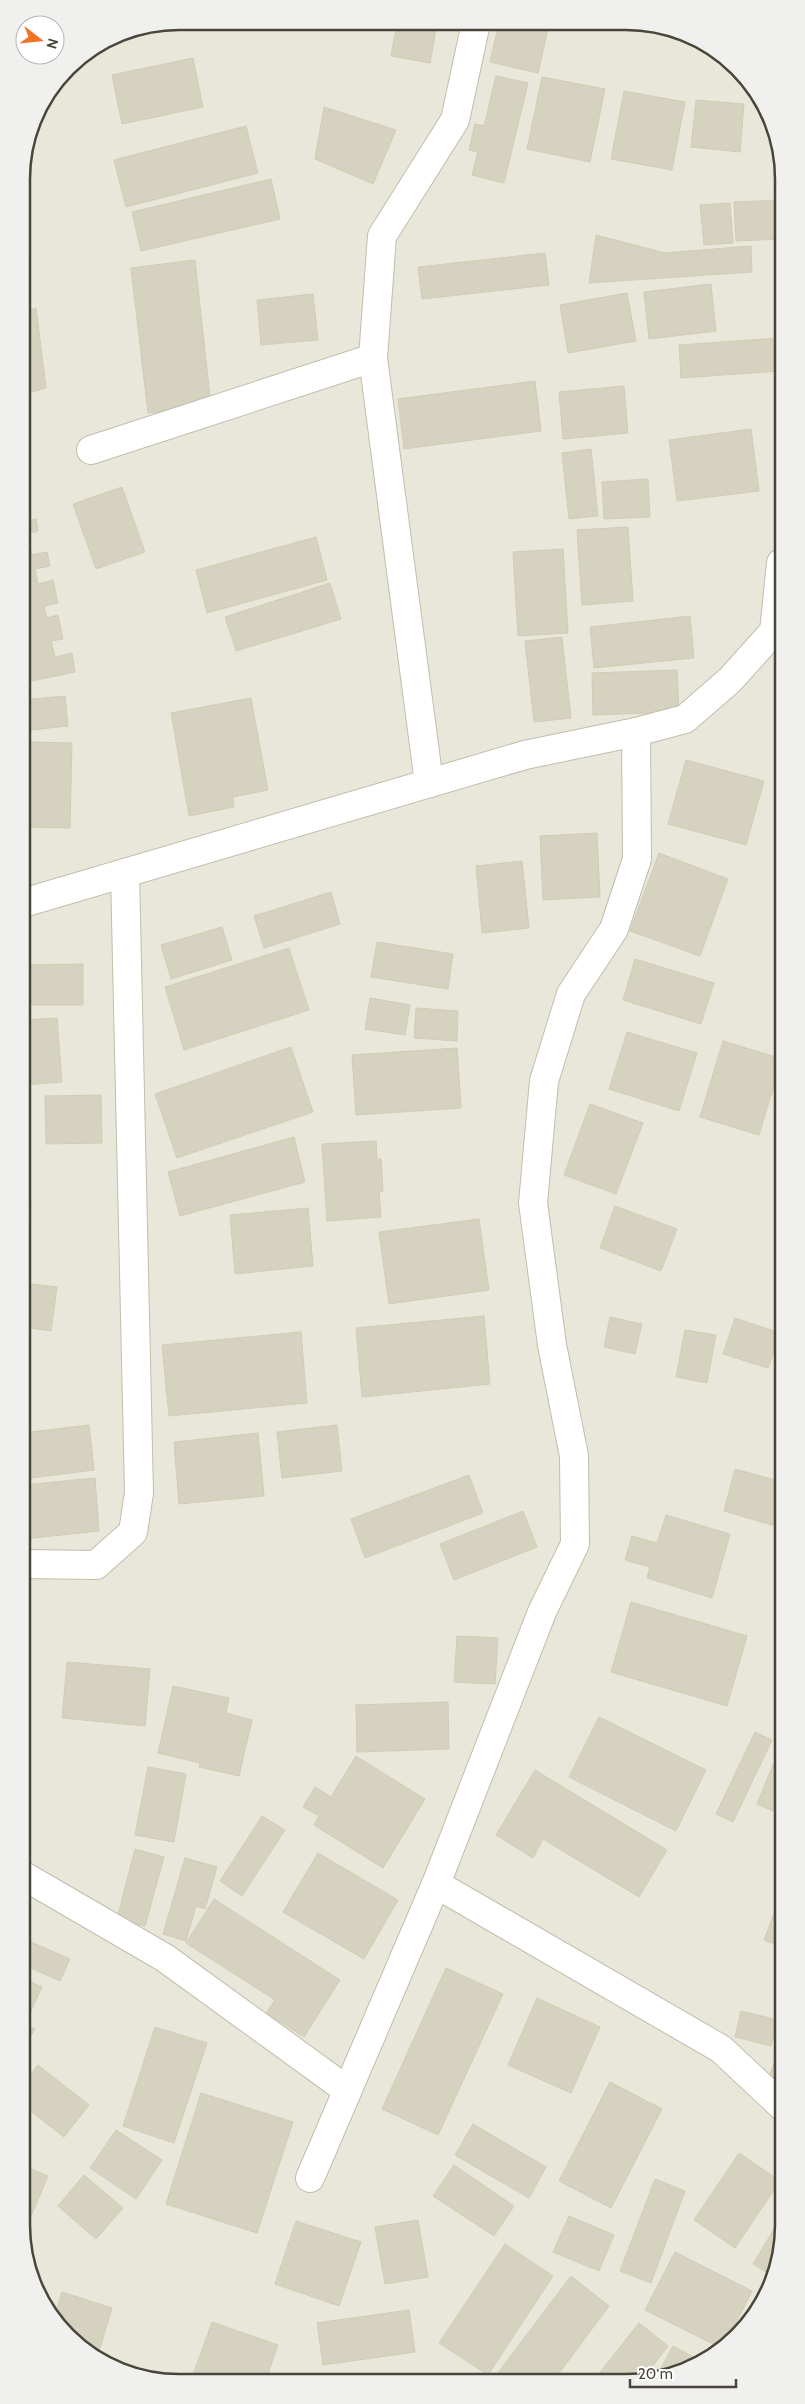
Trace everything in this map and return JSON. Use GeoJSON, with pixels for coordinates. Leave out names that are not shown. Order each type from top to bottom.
{"type":"FeatureCollection","features":[{"type":"Feature","properties":{"kind":"street"},"geometry":{"type":"LineString","coordinates":[[429,784],[373,358],[382,236],[455,120],[474,30]]}},
{"type":"Feature","properties":{"kind":"street"},"geometry":{"type":"LineString","coordinates":[[91,450],[373,358]]}},
{"type":"Feature","properties":{"kind":"street"},"geometry":{"type":"LineString","coordinates":[[30,901],[525,755],[636,732],[686,719],[730,680],[775,634]]}},
{"type":"Feature","properties":{"kind":"street"},"geometry":{"type":"LineString","coordinates":[[310,2178],[436,1884],[542,1612],[575,1544],[574,1456],[552,1345],[532,1203],[544,1081],[572,994],[614,929],[636,859],[636,732]]}},
{"type":"Feature","properties":{"kind":"street"},"geometry":{"type":"LineString","coordinates":[[30,1564],[96,1566],[133,1532],[139,1493],[125,872]]}},
{"type":"Feature","properties":{"kind":"street"},"geometry":{"type":"LineString","coordinates":[[30,1879],[165,1958],[347,2090]]}},
{"type":"Feature","properties":{"kind":"street"},"geometry":{"type":"LineString","coordinates":[[436,1884],[721,2049],[775,2100]]}},
{"type":"Feature","properties":{"kind":"shaded area"},"geometry":{"type":"Polygon","coordinates":[[[169,30],[636,30],[655,33],[692,45],[709,55],[731,74],[750,96],[760,113],[772,150],[775,169],[775,2235],[770,2264],[764,2282],[750,2308],[738,2323],[709,2349],[692,2359],[655,2371],[636,2374],[169,2374],[150,2371],[113,2359],[96,2349],[74,2330],[55,2308],[45,2291],[33,2254],[30,2225],[30,169],[35,140],[45,113],[61,88],[81,67],[96,55],[122,41],[140,35],[169,30]]]}},
{"type":"Feature","properties":{"kind":"building"},"geometry":{"type":"Polygon","coordinates":[[[396,30],[436,30],[430,63],[391,56],[396,30]]]}},
{"type":"Feature","properties":{"kind":"building"},"geometry":{"type":"Polygon","coordinates":[[[497,30],[548,30],[538,73],[490,62],[497,30]]]}},
{"type":"Feature","properties":{"kind":"building"},"geometry":{"type":"Polygon","coordinates":[[[193,58],[203,107],[122,124],[112,75],[193,58]]]}},
{"type":"Feature","properties":{"kind":"building"},"geometry":{"type":"Polygon","coordinates":[[[496,76],[528,83],[504,183],[472,175],[478,152],[469,150],[475,124],[484,126],[496,76]]]}},
{"type":"Feature","properties":{"kind":"building"},"geometry":{"type":"Polygon","coordinates":[[[542,77],[605,89],[590,162],[527,149],[542,77]]]}},
{"type":"Feature","properties":{"kind":"building"},"geometry":{"type":"Polygon","coordinates":[[[624,91],[685,102],[672,170],[611,159],[624,91]]]}},
{"type":"Feature","properties":{"kind":"building"},"geometry":{"type":"Polygon","coordinates":[[[696,100],[744,104],[740,152],[691,147],[696,100]]]}},
{"type":"Feature","properties":{"kind":"building"},"geometry":{"type":"Polygon","coordinates":[[[324,107],[396,130],[373,184],[315,159],[324,107]]]}},
{"type":"Feature","properties":{"kind":"building"},"geometry":{"type":"Polygon","coordinates":[[[246,126],[258,173],[126,207],[114,160],[246,126]]]}},
{"type":"Feature","properties":{"kind":"building"},"geometry":{"type":"Polygon","coordinates":[[[271,179],[280,219],[141,251],[132,212],[271,179]]]}},
{"type":"Feature","properties":{"kind":"building"},"geometry":{"type":"Polygon","coordinates":[[[775,200],[775,239],[736,241],[734,202],[775,200]]]}},
{"type":"Feature","properties":{"kind":"building"},"geometry":{"type":"Polygon","coordinates":[[[730,203],[733,243],[704,245],[700,205],[730,203]]]}},
{"type":"Feature","properties":{"kind":"building"},"geometry":{"type":"Polygon","coordinates":[[[596,235],[665,253],[751,246],[752,272],[589,283],[596,235]]]}},
{"type":"Feature","properties":{"kind":"building"},"geometry":{"type":"Polygon","coordinates":[[[545,253],[549,285],[422,299],[418,267],[545,253]]]}},
{"type":"Feature","properties":{"kind":"building"},"geometry":{"type":"Polygon","coordinates":[[[195,260],[211,406],[148,413],[131,268],[195,260]]]}},
{"type":"Feature","properties":{"kind":"building"},"geometry":{"type":"Polygon","coordinates":[[[711,284],[716,331],[649,339],[644,292],[711,284]]]}},
{"type":"Feature","properties":{"kind":"building"},"geometry":{"type":"Polygon","coordinates":[[[627,293],[636,341],[568,353],[560,305],[627,293]]]}},
{"type":"Feature","properties":{"kind":"building"},"geometry":{"type":"Polygon","coordinates":[[[313,294],[318,340],[261,345],[257,300],[313,294]]]}},
{"type":"Feature","properties":{"kind":"building"},"geometry":{"type":"Polygon","coordinates":[[[36,308],[46,388],[30,393],[30,311],[36,308]]]}},
{"type":"Feature","properties":{"kind":"building"},"geometry":{"type":"Polygon","coordinates":[[[775,338],[775,371],[681,378],[679,345],[775,338]]]}},
{"type":"Feature","properties":{"kind":"building"},"geometry":{"type":"Polygon","coordinates":[[[535,381],[541,431],[404,449],[398,399],[535,381]]]}},
{"type":"Feature","properties":{"kind":"building"},"geometry":{"type":"Polygon","coordinates":[[[624,386],[628,433],[563,439],[559,392],[624,386]]]}},
{"type":"Feature","properties":{"kind":"building"},"geometry":{"type":"Polygon","coordinates":[[[751,429],[759,491],[677,501],[669,440],[751,429]]]}},
{"type":"Feature","properties":{"kind":"building"},"geometry":{"type":"Polygon","coordinates":[[[591,449],[598,516],[569,519],[562,453],[591,449]]]}},
{"type":"Feature","properties":{"kind":"building"},"geometry":{"type":"Polygon","coordinates":[[[648,479],[650,517],[604,519],[602,482],[648,479]]]}},
{"type":"Feature","properties":{"kind":"building"},"geometry":{"type":"Polygon","coordinates":[[[122,487],[145,552],[96,569],[73,504],[122,487]]]}},
{"type":"Feature","properties":{"kind":"building"},"geometry":{"type":"Polygon","coordinates":[[[36,519],[38,531],[30,533],[30,520],[36,519]]]}},
{"type":"Feature","properties":{"kind":"building"},"geometry":{"type":"Polygon","coordinates":[[[628,527],[633,601],[582,605],[577,530],[628,527]]]}},
{"type":"Feature","properties":{"kind":"building"},"geometry":{"type":"Polygon","coordinates":[[[316,537],[327,580],[207,613],[196,570],[316,537]]]}},
{"type":"Feature","properties":{"kind":"building"},"geometry":{"type":"Polygon","coordinates":[[[30,547],[32,555],[47,552],[50,566],[35,569],[38,584],[53,580],[58,603],[44,606],[47,618],[58,615],[63,639],[51,641],[55,657],[72,653],[75,672],[30,681],[30,547]]]}},
{"type":"Feature","properties":{"kind":"building"},"geometry":{"type":"Polygon","coordinates":[[[563,549],[568,633],[518,636],[513,552],[563,549]]]}},
{"type":"Feature","properties":{"kind":"building"},"geometry":{"type":"Polygon","coordinates":[[[330,583],[341,619],[236,651],[225,617],[330,583]]]}},
{"type":"Feature","properties":{"kind":"building"},"geometry":{"type":"Polygon","coordinates":[[[690,616],[694,658],[594,668],[590,627],[690,616]]]}},
{"type":"Feature","properties":{"kind":"building"},"geometry":{"type":"Polygon","coordinates":[[[562,637],[571,718],[534,722],[525,641],[562,637]]]}},
{"type":"Feature","properties":{"kind":"building"},"geometry":{"type":"Polygon","coordinates":[[[677,670],[679,712],[593,715],[592,673],[677,670]]]}},
{"type":"Feature","properties":{"kind":"building"},"geometry":{"type":"Polygon","coordinates":[[[65,696],[68,726],[30,730],[30,699],[65,696]]]}},
{"type":"Feature","properties":{"kind":"building"},"geometry":{"type":"Polygon","coordinates":[[[251,698],[268,790],[233,797],[234,807],[189,816],[171,713],[251,698]]]}},
{"type":"Feature","properties":{"kind":"building"},"geometry":{"type":"Polygon","coordinates":[[[30,742],[72,743],[70,828],[30,827],[30,742]]]}},
{"type":"Feature","properties":{"kind":"building"},"geometry":{"type":"Polygon","coordinates":[[[686,760],[764,781],[746,845],[668,824],[686,760]]]}},
{"type":"Feature","properties":{"kind":"building"},"geometry":{"type":"Polygon","coordinates":[[[597,833],[600,897],[543,900],[540,836],[597,833]]]}},
{"type":"Feature","properties":{"kind":"building"},"geometry":{"type":"Polygon","coordinates":[[[659,853],[728,879],[700,956],[630,931],[659,853]]]}},
{"type":"Feature","properties":{"kind":"building"},"geometry":{"type":"Polygon","coordinates":[[[522,861],[529,928],[482,933],[476,866],[522,861]]]}},
{"type":"Feature","properties":{"kind":"building"},"geometry":{"type":"Polygon","coordinates":[[[331,892],[340,924],[264,948],[254,916],[331,892]]]}},
{"type":"Feature","properties":{"kind":"building"},"geometry":{"type":"Polygon","coordinates":[[[222,927],[232,960],[171,979],[161,945],[222,927]]]}},
{"type":"Feature","properties":{"kind":"building"},"geometry":{"type":"Polygon","coordinates":[[[377,942],[453,954],[448,989],[371,977],[377,942]]]}},
{"type":"Feature","properties":{"kind":"building"},"geometry":{"type":"Polygon","coordinates":[[[289,948],[309,1010],[184,1050],[165,987],[289,948]]]}},
{"type":"Feature","properties":{"kind":"building"},"geometry":{"type":"Polygon","coordinates":[[[635,959],[714,983],[701,1024],[623,1000],[635,959]]]}},
{"type":"Feature","properties":{"kind":"building"},"geometry":{"type":"Polygon","coordinates":[[[83,964],[83,1005],[30,1005],[30,965],[83,964]]]}},
{"type":"Feature","properties":{"kind":"building"},"geometry":{"type":"Polygon","coordinates":[[[370,998],[410,1005],[405,1035],[365,1029],[370,998]]]}},
{"type":"Feature","properties":{"kind":"building"},"geometry":{"type":"Polygon","coordinates":[[[416,1008],[458,1011],[457,1041],[414,1038],[416,1008]]]}},
{"type":"Feature","properties":{"kind":"building"},"geometry":{"type":"Polygon","coordinates":[[[57,1018],[62,1082],[30,1084],[30,1020],[57,1018]]]}},
{"type":"Feature","properties":{"kind":"building"},"geometry":{"type":"Polygon","coordinates":[[[627,1032],[697,1053],[679,1111],[609,1089],[627,1032]]]}},
{"type":"Feature","properties":{"kind":"building"},"geometry":{"type":"Polygon","coordinates":[[[723,1041],[775,1057],[775,1082],[759,1135],[700,1117],[723,1041]]]}},
{"type":"Feature","properties":{"kind":"building"},"geometry":{"type":"Polygon","coordinates":[[[291,1047],[313,1112],[177,1158],[155,1094],[291,1047]]]}},
{"type":"Feature","properties":{"kind":"building"},"geometry":{"type":"Polygon","coordinates":[[[457,1048],[461,1108],[356,1115],[352,1055],[457,1048]]]}},
{"type":"Feature","properties":{"kind":"building"},"geometry":{"type":"Polygon","coordinates":[[[101,1095],[102,1143],[46,1144],[45,1096],[101,1095]]]}},
{"type":"Feature","properties":{"kind":"building"},"geometry":{"type":"Polygon","coordinates":[[[590,1104],[643,1123],[616,1194],[564,1175],[590,1104]]]}},
{"type":"Feature","properties":{"kind":"building"},"geometry":{"type":"Polygon","coordinates":[[[294,1137],[305,1182],[180,1216],[168,1172],[294,1137]]]}},
{"type":"Feature","properties":{"kind":"building"},"geometry":{"type":"Polygon","coordinates":[[[376,1141],[377,1159],[381,1159],[383,1191],[379,1192],[381,1217],[327,1221],[322,1144],[376,1141]]]}},
{"type":"Feature","properties":{"kind":"building"},"geometry":{"type":"Polygon","coordinates":[[[30,1200],[31,1200],[30,1244],[30,1200]]]}},
{"type":"Feature","properties":{"kind":"building"},"geometry":{"type":"Polygon","coordinates":[[[615,1206],[677,1229],[661,1271],[600,1248],[615,1206]]]}},
{"type":"Feature","properties":{"kind":"building"},"geometry":{"type":"Polygon","coordinates":[[[308,1208],[313,1266],[235,1274],[230,1215],[308,1208]]]}},
{"type":"Feature","properties":{"kind":"building"},"geometry":{"type":"Polygon","coordinates":[[[479,1219],[489,1290],[389,1304],[379,1232],[479,1219]]]}},
{"type":"Feature","properties":{"kind":"building"},"geometry":{"type":"Polygon","coordinates":[[[30,1284],[57,1287],[51,1331],[30,1328],[30,1284]]]}},
{"type":"Feature","properties":{"kind":"building"},"geometry":{"type":"Polygon","coordinates":[[[484,1316],[490,1384],[362,1397],[356,1328],[484,1316]]]}},
{"type":"Feature","properties":{"kind":"building"},"geometry":{"type":"Polygon","coordinates":[[[610,1317],[642,1324],[635,1354],[604,1347],[610,1317]]]}},
{"type":"Feature","properties":{"kind":"building"},"geometry":{"type":"Polygon","coordinates":[[[735,1318],[775,1331],[775,1348],[768,1368],[723,1354],[735,1318]]]}},
{"type":"Feature","properties":{"kind":"building"},"geometry":{"type":"Polygon","coordinates":[[[685,1330],[716,1335],[707,1383],[676,1377],[685,1330]]]}},
{"type":"Feature","properties":{"kind":"building"},"geometry":{"type":"Polygon","coordinates":[[[301,1332],[307,1403],[169,1416],[162,1345],[301,1332]]]}},
{"type":"Feature","properties":{"kind":"building"},"geometry":{"type":"Polygon","coordinates":[[[89,1425],[94,1470],[30,1478],[30,1432],[89,1425]]]}},
{"type":"Feature","properties":{"kind":"building"},"geometry":{"type":"Polygon","coordinates":[[[337,1425],[342,1471],[282,1478],[277,1432],[337,1425]]]}},
{"type":"Feature","properties":{"kind":"building"},"geometry":{"type":"Polygon","coordinates":[[[258,1433],[264,1496],[179,1504],[174,1442],[258,1433]]]}},
{"type":"Feature","properties":{"kind":"building"},"geometry":{"type":"Polygon","coordinates":[[[735,1469],[775,1480],[775,1526],[724,1511],[735,1469]]]}},
{"type":"Feature","properties":{"kind":"building"},"geometry":{"type":"Polygon","coordinates":[[[469,1475],[483,1513],[365,1558],[351,1519],[469,1475]]]}},
{"type":"Feature","properties":{"kind":"building"},"geometry":{"type":"Polygon","coordinates":[[[95,1478],[99,1531],[30,1538],[30,1484],[95,1478]]]}},
{"type":"Feature","properties":{"kind":"building"},"geometry":{"type":"Polygon","coordinates":[[[523,1511],[537,1547],[454,1580],[440,1544],[523,1511]]]}},
{"type":"Feature","properties":{"kind":"building"},"geometry":{"type":"Polygon","coordinates":[[[666,1515],[730,1534],[712,1598],[647,1578],[650,1567],[625,1560],[632,1536],[657,1543],[666,1515]]]}},
{"type":"Feature","properties":{"kind":"building"},"geometry":{"type":"Polygon","coordinates":[[[631,1602],[747,1636],[727,1706],[611,1672],[631,1602]]]}},
{"type":"Feature","properties":{"kind":"building"},"geometry":{"type":"Polygon","coordinates":[[[457,1636],[498,1638],[495,1684],[454,1682],[457,1636]]]}},
{"type":"Feature","properties":{"kind":"building"},"geometry":{"type":"Polygon","coordinates":[[[67,1662],[150,1669],[145,1726],[62,1718],[67,1662]]]}},
{"type":"Feature","properties":{"kind":"building"},"geometry":{"type":"Polygon","coordinates":[[[173,1686],[229,1698],[226,1713],[252,1720],[239,1776],[199,1767],[200,1763],[158,1753],[173,1686]]]}},
{"type":"Feature","properties":{"kind":"building"},"geometry":{"type":"Polygon","coordinates":[[[448,1702],[449,1749],[357,1752],[356,1705],[448,1702]]]}},
{"type":"Feature","properties":{"kind":"building"},"geometry":{"type":"Polygon","coordinates":[[[599,1717],[706,1770],[676,1831],[569,1777],[599,1717]]]}},
{"type":"Feature","properties":{"kind":"building"},"geometry":{"type":"Polygon","coordinates":[[[755,1732],[772,1740],[733,1822],[716,1814],[755,1732]]]}},
{"type":"Feature","properties":{"kind":"building"},"geometry":{"type":"Polygon","coordinates":[[[356,1756],[425,1799],[383,1868],[314,1825],[319,1816],[303,1807],[315,1787],[331,1797],[356,1756]]]}},
{"type":"Feature","properties":{"kind":"building"},"geometry":{"type":"Polygon","coordinates":[[[775,1760],[775,1812],[757,1804],[775,1760]]]}},
{"type":"Feature","properties":{"kind":"building"},"geometry":{"type":"Polygon","coordinates":[[[148,1767],[186,1774],[174,1842],[135,1835],[148,1767]]]}},
{"type":"Feature","properties":{"kind":"building"},"geometry":{"type":"Polygon","coordinates":[[[535,1770],[667,1850],[639,1897],[543,1839],[533,1858],[496,1835],[535,1770]]]}},
{"type":"Feature","properties":{"kind":"building"},"geometry":{"type":"Polygon","coordinates":[[[262,1816],[285,1830],[242,1896],[220,1881],[262,1816]]]}},
{"type":"Feature","properties":{"kind":"building"},"geometry":{"type":"Polygon","coordinates":[[[135,1849],[164,1857],[145,1926],[117,1919],[135,1849]]]}},
{"type":"Feature","properties":{"kind":"building"},"geometry":{"type":"Polygon","coordinates":[[[318,1853],[398,1900],[364,1959],[283,1912],[318,1853]]]}},
{"type":"Feature","properties":{"kind":"building"},"geometry":{"type":"Polygon","coordinates":[[[185,1858],[217,1867],[205,1909],[196,1906],[186,1941],[163,1934],[185,1858]]]}},
{"type":"Feature","properties":{"kind":"building"},"geometry":{"type":"Polygon","coordinates":[[[214,1899],[340,1980],[304,2037],[266,2013],[275,2000],[186,1943],[214,1899]]]}},
{"type":"Feature","properties":{"kind":"building"},"geometry":{"type":"Polygon","coordinates":[[[775,1911],[775,1944],[764,1940],[775,1911]]]}},
{"type":"Feature","properties":{"kind":"building"},"geometry":{"type":"Polygon","coordinates":[[[30,1942],[70,1959],[60,1981],[30,1968],[30,1942]]]}},
{"type":"Feature","properties":{"kind":"building"},"geometry":{"type":"Polygon","coordinates":[[[446,1968],[503,1994],[438,2135],[382,2109],[446,1968]]]}},
{"type":"Feature","properties":{"kind":"building"},"geometry":{"type":"Polygon","coordinates":[[[30,1982],[42,1987],[30,2013],[30,1982]]]}},
{"type":"Feature","properties":{"kind":"building"},"geometry":{"type":"Polygon","coordinates":[[[537,1998],[600,2027],[571,2093],[508,2065],[537,1998]]]}},
{"type":"Feature","properties":{"kind":"building"},"geometry":{"type":"Polygon","coordinates":[[[741,2011],[775,2019],[775,2031],[771,2046],[735,2037],[741,2011]]]}},
{"type":"Feature","properties":{"kind":"building"},"geometry":{"type":"Polygon","coordinates":[[[30,2026],[35,2029],[30,2038],[30,2026]]]}},
{"type":"Feature","properties":{"kind":"building"},"geometry":{"type":"Polygon","coordinates":[[[155,2027],[207,2043],[174,2143],[123,2126],[155,2027]]]}},
{"type":"Feature","properties":{"kind":"building"},"geometry":{"type":"Polygon","coordinates":[[[775,2060],[775,2088],[766,2085],[775,2060]]]}},
{"type":"Feature","properties":{"kind":"building"},"geometry":{"type":"Polygon","coordinates":[[[38,2065],[89,2105],[64,2137],[30,2111],[30,2076],[38,2065]]]}},
{"type":"Feature","properties":{"kind":"building"},"geometry":{"type":"Polygon","coordinates":[[[610,2082],[662,2109],[611,2208],[559,2181],[610,2082]]]}},
{"type":"Feature","properties":{"kind":"building"},"geometry":{"type":"Polygon","coordinates":[[[201,2093],[293,2122],[257,2233],[166,2204],[201,2093]]]}},
{"type":"Feature","properties":{"kind":"building"},"geometry":{"type":"Polygon","coordinates":[[[473,2124],[546,2167],[529,2198],[455,2155],[473,2124]]]}},
{"type":"Feature","properties":{"kind":"building"},"geometry":{"type":"Polygon","coordinates":[[[116,2130],[162,2160],[136,2199],[90,2168],[116,2130]]]}},
{"type":"Feature","properties":{"kind":"building"},"geometry":{"type":"Polygon","coordinates":[[[739,2153],[775,2178],[775,2188],[735,2248],[694,2220],[739,2153]]]}},
{"type":"Feature","properties":{"kind":"building"},"geometry":{"type":"Polygon","coordinates":[[[454,2165],[514,2206],[494,2236],[433,2196],[454,2165]]]}},
{"type":"Feature","properties":{"kind":"building"},"geometry":{"type":"Polygon","coordinates":[[[30,2168],[48,2176],[30,2219],[30,2168]]]}},
{"type":"Feature","properties":{"kind":"building"},"geometry":{"type":"Polygon","coordinates":[[[84,2175],[123,2208],[96,2239],[58,2206],[84,2175]]]}},
{"type":"Feature","properties":{"kind":"building"},"geometry":{"type":"Polygon","coordinates":[[[655,2179],[685,2191],[651,2283],[620,2271],[655,2179]]]}},
{"type":"Feature","properties":{"kind":"building"},"geometry":{"type":"Polygon","coordinates":[[[569,2216],[614,2235],[599,2271],[553,2252],[569,2216]]]}},
{"type":"Feature","properties":{"kind":"building"},"geometry":{"type":"Polygon","coordinates":[[[418,2220],[428,2277],[385,2284],[375,2227],[418,2220]]]}},
{"type":"Feature","properties":{"kind":"building"},"geometry":{"type":"Polygon","coordinates":[[[296,2221],[361,2242],[339,2306],[275,2284],[296,2221]]]}},
{"type":"Feature","properties":{"kind":"building"},"geometry":{"type":"Polygon","coordinates":[[[775,2227],[772,2254],[767,2273],[753,2264],[775,2227]]]}},
{"type":"Feature","properties":{"kind":"building"},"geometry":{"type":"Polygon","coordinates":[[[505,2244],[553,2276],[489,2374],[439,2343],[505,2244]]]}},
{"type":"Feature","properties":{"kind":"building"},"geometry":{"type":"Polygon","coordinates":[[[675,2252],[752,2291],[734,2327],[714,2345],[645,2310],[675,2252]]]}},
{"type":"Feature","properties":{"kind":"building"},"geometry":{"type":"Polygon","coordinates":[[[571,2276],[609,2306],[558,2374],[497,2374],[571,2276]]]}},
{"type":"Feature","properties":{"kind":"building"},"geometry":{"type":"Polygon","coordinates":[[[62,2292],[112,2308],[99,2351],[81,2337],[56,2310],[62,2292]]]}},
{"type":"Feature","properties":{"kind":"building"},"geometry":{"type":"Polygon","coordinates":[[[409,2310],[415,2352],[323,2365],[317,2323],[409,2310]]]}},
{"type":"Feature","properties":{"kind":"building"},"geometry":{"type":"Polygon","coordinates":[[[212,2322],[278,2345],[268,2374],[193,2374],[212,2322]]]}},
{"type":"Feature","properties":{"kind":"building"},"geometry":{"type":"Polygon","coordinates":[[[639,2323],[668,2346],[648,2372],[599,2374],[639,2323]]]}},
{"type":"Feature","properties":{"kind":"building"},"geometry":{"type":"Polygon","coordinates":[[[673,2346],[694,2357],[674,2366],[660,2370],[673,2346]]]}}]}
